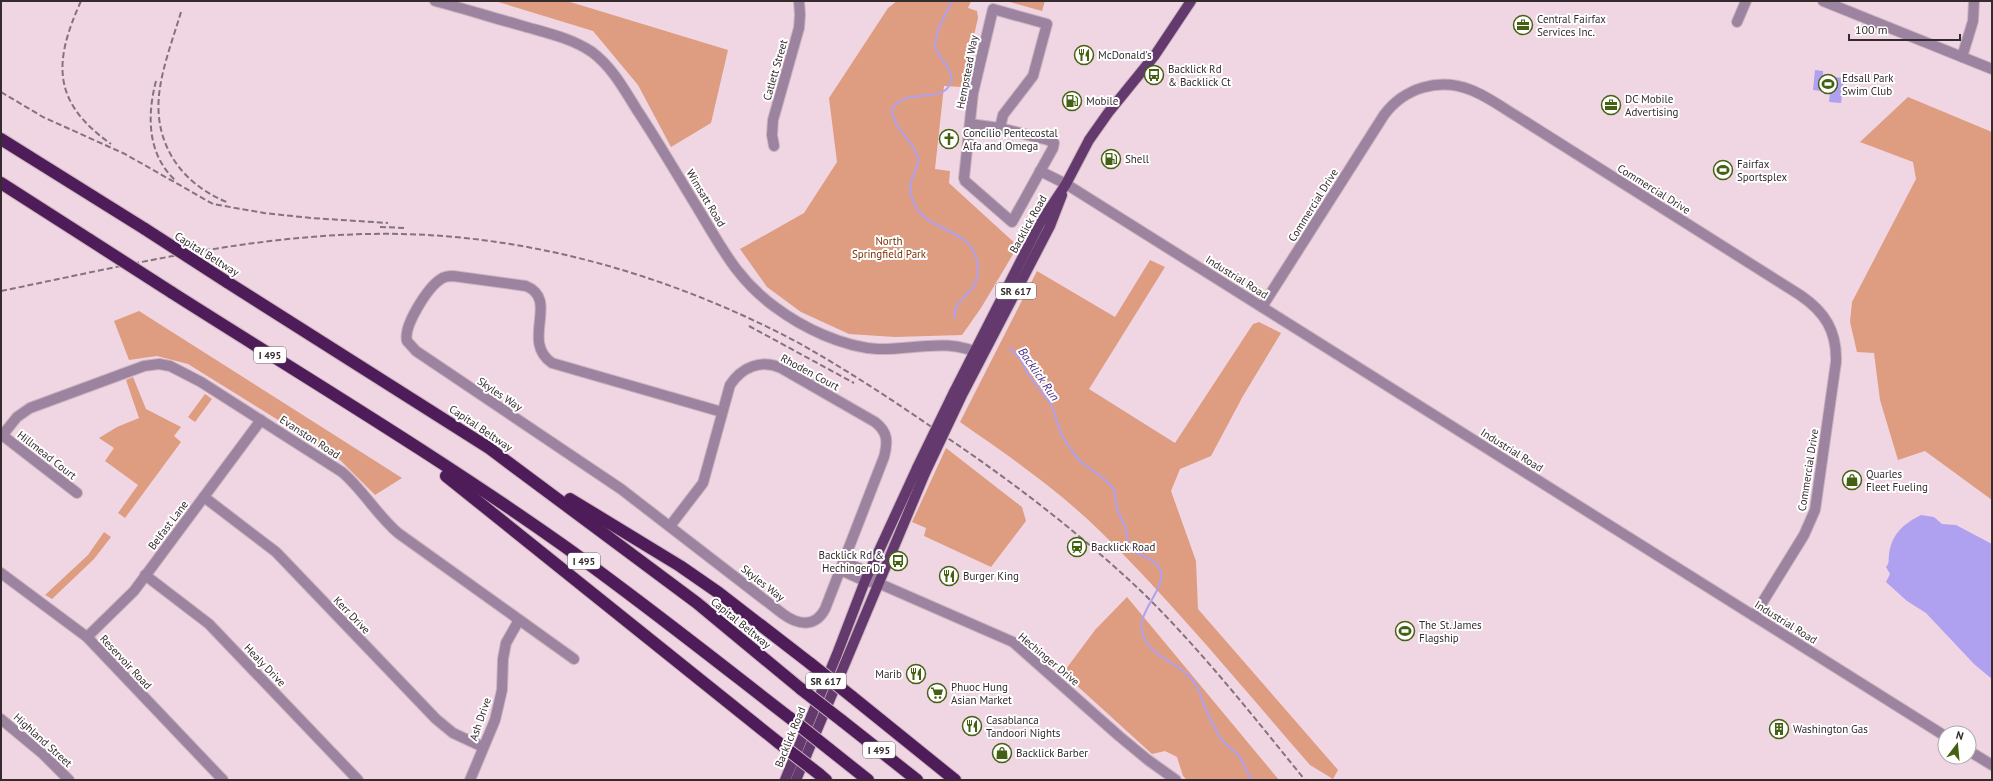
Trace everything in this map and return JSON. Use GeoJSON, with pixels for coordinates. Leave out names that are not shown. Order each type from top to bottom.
{"type":"FeatureCollection","features":[{"type":"Feature","properties":{"kind":"highway","name":"Capital Beltway"},"geometry":{"type":"LineString","coordinates":[[1,139],[490,448],[697,604],[801,689],[917,780]]}},
{"type":"Feature","properties":{"kind":"highway","name":"I 495"},"geometry":{"type":"LineString","coordinates":[[1,183],[369,417],[564,546],[631,595],[868,780]]}},
{"type":"Feature","properties":{"kind":"highway"},"geometry":{"type":"LineString","coordinates":[[369,417],[493,512],[823,777]]}},
{"type":"Feature","properties":{"kind":"highway"},"geometry":{"type":"LineString","coordinates":[[490,448],[680,566],[731,602],[811,664],[955,780]]}},
{"type":"Feature","properties":{"kind":"highway"},"geometry":{"type":"LineString","coordinates":[[841,720],[907,780]]}},
{"type":"Feature","properties":{"kind":"main road","name":"Backlick Road"},"geometry":{"type":"LineString","coordinates":[[785,780],[837,654],[867,576],[978,353],[1050,226],[1066,184],[1094,132],[1155,55],[1192,1]]}},
{"type":"Feature","properties":{"kind":"main road","name":"Backlick Road"},"geometry":{"type":"LineString","coordinates":[[796,780],[878,583],[921,470]]}},
{"type":"Feature","properties":{"kind":"street","name":"Wimsatt Road"},"geometry":{"type":"LineString","coordinates":[[435,1],[559,36],[581,46],[601,60],[616,76],[648,124],[728,259],[756,293],[777,309],[831,338],[849,344],[880,349],[943,345],[963,347],[978,353]]}},
{"type":"Feature","properties":{"kind":"street","name":"Catlett Street"},"geometry":{"type":"LineString","coordinates":[[774,146],[772,134],[773,120],[799,28],[799,1]]}},
{"type":"Feature","properties":{"kind":"street"},"geometry":{"type":"LineString","coordinates":[[1737,22],[1746,1]]}},
{"type":"Feature","properties":{"kind":"street"},"geometry":{"type":"LineString","coordinates":[[1823,1],[1992,70]]}},
{"type":"Feature","properties":{"kind":"street"},"geometry":{"type":"LineString","coordinates":[[1962,57],[1973,21],[1974,1]]}},
{"type":"Feature","properties":{"kind":"street","name":"Hempstead Way"},"geometry":{"type":"LineString","coordinates":[[1000,128],[1003,114],[1033,76],[1047,24],[993,9],[973,93],[964,178],[965,181],[1012,222],[1040,171]]}},
{"type":"Feature","properties":{"kind":"street","name":"Commercial Drive"},"geometry":{"type":"LineString","coordinates":[[1262,307],[1384,115],[1397,100],[1422,87],[1452,84],[1472,90],[1518,117],[1806,299],[1823,314],[1832,329],[1835,340],[1836,362],[1815,510],[1804,536],[1754,616]]}},
{"type":"Feature","properties":{"kind":"street"},"geometry":{"type":"LineString","coordinates":[[970,124],[1000,128],[1048,140],[1054,143],[1040,171]]}},
{"type":"Feature","properties":{"kind":"street","name":"Industrial Road"},"geometry":{"type":"LineString","coordinates":[[1040,171],[1066,184],[1937,731]]}},
{"type":"Feature","properties":{"kind":"street","name":"Skyles Way"},"geometry":{"type":"LineString","coordinates":[[722,412],[552,363],[545,358],[539,347],[541,308],[539,297],[532,288],[526,286],[445,276],[433,287],[407,326],[407,341],[416,351],[621,489],[783,614],[800,622],[812,623],[822,616],[842,566]]}},
{"type":"Feature","properties":{"kind":"street","name":"Evanston Road"},"geometry":{"type":"LineString","coordinates":[[2,436],[17,417],[30,408],[153,364],[174,367],[201,382],[342,472],[356,484],[380,516],[398,533],[574,658]]}},
{"type":"Feature","properties":{"kind":"street","name":"Rhoden Court"},"geometry":{"type":"LineString","coordinates":[[670,526],[703,483],[730,385],[752,366],[769,364],[781,368],[875,422],[882,429],[886,438],[884,457],[842,566]]}},
{"type":"Feature","properties":{"kind":"street","name":"Belfast Lane"},"geometry":{"type":"LineString","coordinates":[[86,637],[130,595],[261,420]]}},
{"type":"Feature","properties":{"kind":"street","name":"Hillmead Court"},"geometry":{"type":"LineString","coordinates":[[2,436],[76,493]]}},
{"type":"Feature","properties":{"kind":"street","name":"Kerr Drive"},"geometry":{"type":"LineString","coordinates":[[204,497],[276,552],[436,719],[453,733],[483,747]]}},
{"type":"Feature","properties":{"kind":"street"},"geometry":{"type":"LineString","coordinates":[[842,566],[867,576],[878,583]]}},
{"type":"Feature","properties":{"kind":"street","name":"Reservoir Road"},"geometry":{"type":"LineString","coordinates":[[1,573],[86,637],[223,780]]}},
{"type":"Feature","properties":{"kind":"street","name":"Healy Drive"},"geometry":{"type":"LineString","coordinates":[[145,576],[209,624],[358,780]]}},
{"type":"Feature","properties":{"kind":"street","name":"Hechinger Drive"},"geometry":{"type":"LineString","coordinates":[[878,583],[1013,642],[1119,736],[1148,760],[1176,780]]}},
{"type":"Feature","properties":{"kind":"street","name":"Ash Drive"},"geometry":{"type":"LineString","coordinates":[[470,780],[500,703],[506,644],[519,620]]}},
{"type":"Feature","properties":{"kind":"street","name":"Highland Street"},"geometry":{"type":"LineString","coordinates":[[1,719],[44,754],[69,780]]}},
{"type":"Feature","properties":{"kind":"street"},"geometry":{"type":"LineString","coordinates":[[1977,756],[1992,765]]}},
{"type":"Feature","properties":{"kind":"green space"},"geometry":{"type":"Polygon","coordinates":[[[495,1],[567,1],[728,50],[711,123],[671,147],[638,85],[593,31],[495,1]]]}},
{"type":"Feature","properties":{"kind":"green space","name":"North Springfield Park"},"geometry":{"type":"Polygon","coordinates":[[[897,1],[971,1],[968,8],[977,11],[978,18],[962,87],[944,86],[935,169],[950,171],[949,183],[1018,246],[981,308],[962,335],[895,337],[849,334],[801,312],[767,287],[740,249],[804,213],[837,162],[829,98],[888,8],[897,1]]]}},
{"type":"Feature","properties":{"kind":"green space"},"geometry":{"type":"Polygon","coordinates":[[[1006,1],[1045,1],[1042,11],[1006,1]]]}},
{"type":"Feature","properties":{"kind":"green space"},"geometry":{"type":"Polygon","coordinates":[[[1908,97],[1992,132],[1992,500],[1925,451],[1898,460],[1880,400],[1874,353],[1857,352],[1850,322],[1852,302],[1916,179],[1913,162],[1860,142],[1908,97]]]}},
{"type":"Feature","properties":{"kind":"green space"},"geometry":{"type":"Polygon","coordinates":[[[1150,260],[1165,267],[1089,389],[1175,443],[1253,324],[1259,322],[1281,333],[1243,396],[1211,456],[1180,469],[1171,491],[1196,561],[1198,609],[1338,770],[1333,779],[1310,765],[1182,617],[1101,532],[1068,502],[1015,461],[960,422],[1037,271],[1115,317],[1150,260]]]}},
{"type":"Feature","properties":{"kind":"green space"},"geometry":{"type":"Polygon","coordinates":[[[139,311],[402,478],[375,495],[336,456],[188,364],[157,356],[129,360],[114,321],[139,311]]]}},
{"type":"Feature","properties":{"kind":"green space"},"geometry":{"type":"Polygon","coordinates":[[[133,377],[146,409],[181,427],[174,436],[181,442],[125,518],[118,513],[138,485],[105,461],[114,448],[99,438],[117,427],[139,418],[126,380],[133,377]]]}},
{"type":"Feature","properties":{"kind":"green space"},"geometry":{"type":"Polygon","coordinates":[[[205,394],[212,399],[195,422],[188,417],[205,394]]]}},
{"type":"Feature","properties":{"kind":"green space"},"geometry":{"type":"Polygon","coordinates":[[[946,448],[1022,507],[1026,521],[991,567],[924,536],[926,528],[912,522],[946,448]]]}},
{"type":"Feature","properties":{"kind":"green space"},"geometry":{"type":"Polygon","coordinates":[[[104,532],[111,537],[94,559],[52,599],[45,595],[88,555],[104,532]]]}},
{"type":"Feature","properties":{"kind":"green space"},"geometry":{"type":"Polygon","coordinates":[[[1127,597],[1279,780],[1187,780],[1183,776],[1177,757],[1165,751],[1152,754],[1063,673],[1095,630],[1127,597]]]}},
{"type":"Feature","properties":{"kind":"shaded area","name":"Edsall Park Swim Club"},"geometry":{"type":"Polygon","coordinates":[[[1815,70],[1823,71],[1823,76],[1844,78],[1841,103],[1829,102],[1830,92],[1813,90],[1815,70]]]}},
{"type":"Feature","properties":{"kind":"shaded area"},"geometry":{"type":"Polygon","coordinates":[[[1921,515],[1934,517],[1942,524],[1956,525],[1992,544],[1992,679],[1974,664],[1926,613],[1907,601],[1886,582],[1890,574],[1886,567],[1890,548],[1895,536],[1903,526],[1921,515]]]}},
{"type":"Feature","properties":{"kind":"waterway","name":"Backlick Run"},"geometry":{"type":"LineString","coordinates":[[952,1],[939,27],[935,44],[936,49],[949,69],[951,75],[949,86],[938,94],[905,99],[897,103],[892,109],[896,124],[913,147],[918,159],[910,186],[911,195],[917,209],[934,224],[959,236],[972,248],[976,257],[978,270],[977,279],[973,287],[958,305],[955,311],[955,318]]}},
{"type":"Feature","properties":{"kind":"waterway","name":"Backlick Run"},"geometry":{"type":"LineString","coordinates":[[1010,348],[1022,361],[1028,374],[1051,404],[1062,436],[1075,455],[1081,462],[1103,478],[1114,489],[1117,509],[1125,526],[1129,546],[1133,552],[1151,560],[1160,569],[1161,579],[1158,589],[1145,612],[1142,623],[1143,635],[1157,654],[1190,677],[1200,692],[1208,713],[1220,737],[1226,745],[1239,756],[1252,780]]}},
{"type":"Feature","properties":{"kind":"railway"},"geometry":{"type":"LineString","coordinates":[[81,1],[72,23],[66,44],[63,62],[63,80],[68,97],[77,113],[111,144]]}},
{"type":"Feature","properties":{"kind":"railway"},"geometry":{"type":"LineString","coordinates":[[181,12],[160,85],[159,114],[161,131],[167,147],[185,174],[198,186],[229,203]]}},
{"type":"Feature","properties":{"kind":"railway"},"geometry":{"type":"LineString","coordinates":[[156,81],[151,107],[154,146],[166,170],[175,180]]}},
{"type":"Feature","properties":{"kind":"railway"},"geometry":{"type":"LineString","coordinates":[[1,92],[43,117],[125,154],[213,204],[264,213],[311,218],[388,223]]}},
{"type":"Feature","properties":{"kind":"railway"},"geometry":{"type":"LineString","coordinates":[[380,227],[406,228]]}},
{"type":"Feature","properties":{"kind":"railway"},"geometry":{"type":"LineString","coordinates":[[1,291],[200,251],[301,238],[351,234],[402,234],[453,237],[504,243],[606,265],[655,280],[751,319],[816,353],[855,376],[974,456],[1049,512],[1097,551],[1165,615],[1227,684],[1305,780]]}},
{"type":"Feature","properties":{"kind":"railway"},"geometry":{"type":"LineString","coordinates":[[749,326],[854,383]]}},
{"type":"Feature","properties":{"kind":"place","name":"Central Fairfax Services Inc."},"geometry":{"type":"Point","coordinates":[1523,25]}},
{"type":"Feature","properties":{"kind":"place","name":"McDonald's"},"geometry":{"type":"Point","coordinates":[1084,55]}},
{"type":"Feature","properties":{"kind":"place","name":"Backlick Rd & Backlick Ct"},"geometry":{"type":"Point","coordinates":[1154,75]}},
{"type":"Feature","properties":{"kind":"place","name":"Edsall Park Swim Club"},"geometry":{"type":"Point","coordinates":[1828,84]}},
{"type":"Feature","properties":{"kind":"place","name":"Mobile"},"geometry":{"type":"Point","coordinates":[1072,101]}},
{"type":"Feature","properties":{"kind":"place","name":"DC Mobile Advertising"},"geometry":{"type":"Point","coordinates":[1611,105]}},
{"type":"Feature","properties":{"kind":"place","name":"Concilio Pentecostal Alfa and Omega"},"geometry":{"type":"Point","coordinates":[949,139]}},
{"type":"Feature","properties":{"kind":"place","name":"Shell"},"geometry":{"type":"Point","coordinates":[1111,159]}},
{"type":"Feature","properties":{"kind":"place","name":"Fairfax Sportsplex"},"geometry":{"type":"Point","coordinates":[1723,170]}},
{"type":"Feature","properties":{"kind":"place","name":"Quarles Fleet Fueling"},"geometry":{"type":"Point","coordinates":[1852,480]}},
{"type":"Feature","properties":{"kind":"place","name":"Backlick Road"},"geometry":{"type":"Point","coordinates":[1077,547]}},
{"type":"Feature","properties":{"kind":"place","name":"Backlick Rd & Hechinger Dr"},"geometry":{"type":"Point","coordinates":[898,561]}},
{"type":"Feature","properties":{"kind":"place","name":"Burger King"},"geometry":{"type":"Point","coordinates":[949,576]}},
{"type":"Feature","properties":{"kind":"place","name":"The St. James Flagship"},"geometry":{"type":"Point","coordinates":[1405,631]}},
{"type":"Feature","properties":{"kind":"place","name":"Marib"},"geometry":{"type":"Point","coordinates":[916,674]}},
{"type":"Feature","properties":{"kind":"place","name":"Phuoc Hung Asian Market"},"geometry":{"type":"Point","coordinates":[937,693]}},
{"type":"Feature","properties":{"kind":"place","name":"Casablanca Tandoori Nights"},"geometry":{"type":"Point","coordinates":[972,726]}},
{"type":"Feature","properties":{"kind":"place","name":"Washington Gas"},"geometry":{"type":"Point","coordinates":[1779,729]}},
{"type":"Feature","properties":{"kind":"place","name":"Backlick Barber"},"geometry":{"type":"Point","coordinates":[1002,753]}}]}
